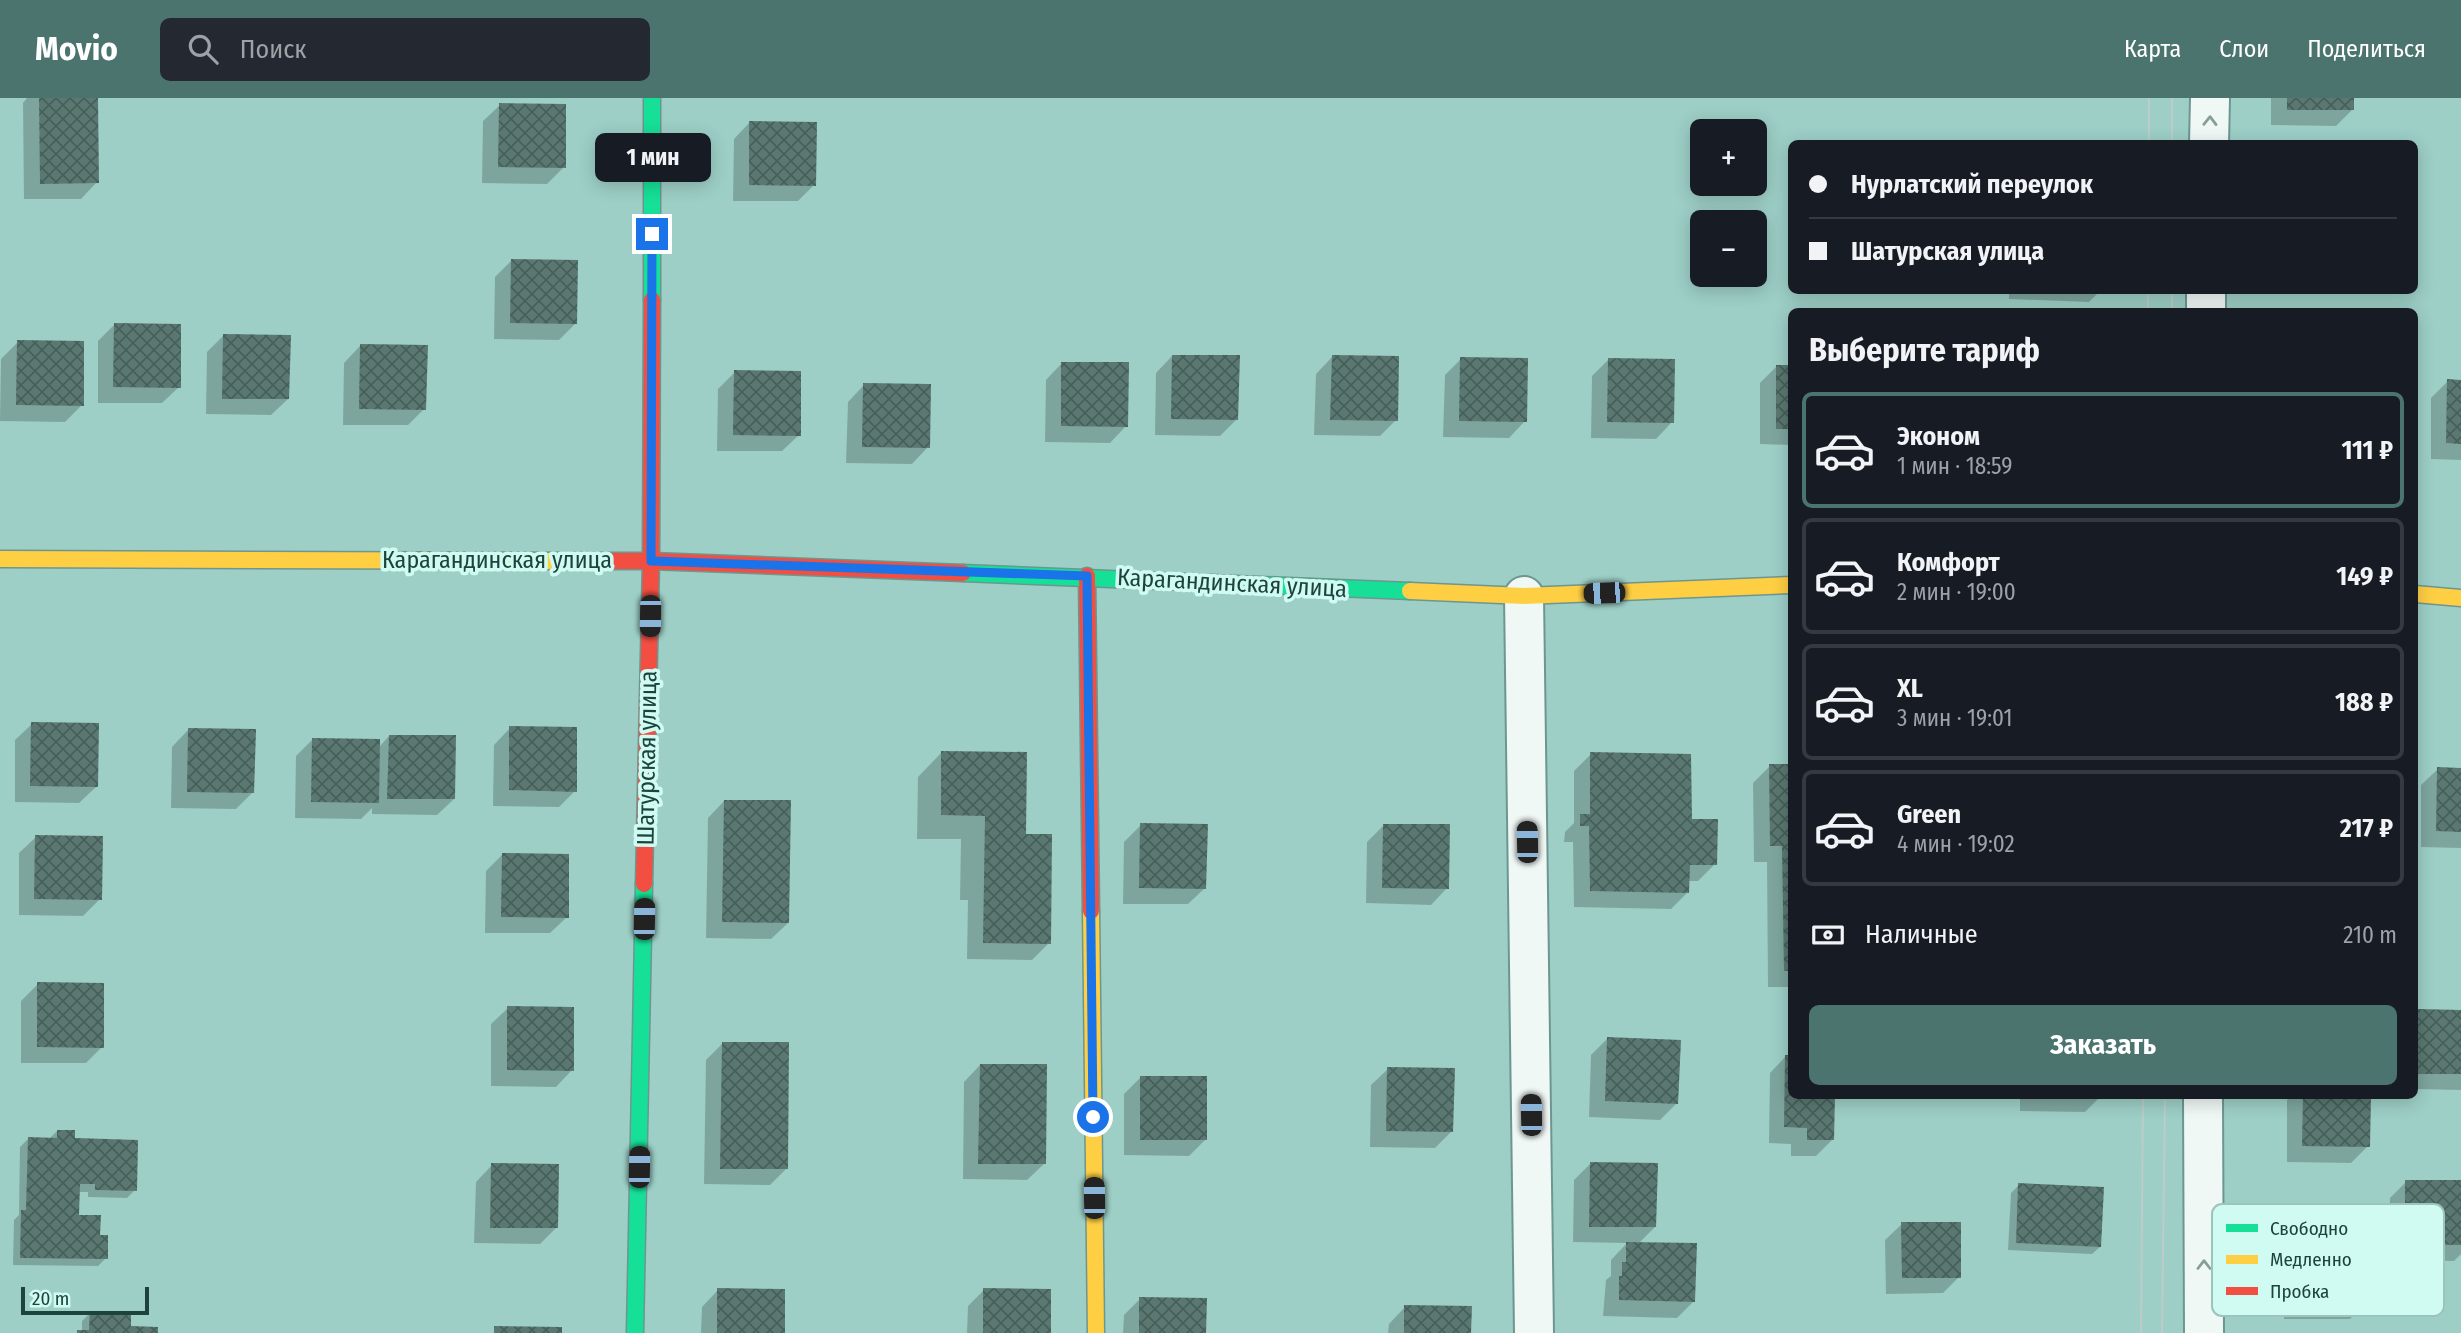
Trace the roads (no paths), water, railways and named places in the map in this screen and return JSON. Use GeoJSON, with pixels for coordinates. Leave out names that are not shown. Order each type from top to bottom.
{"type":"FeatureCollection","features":[{"type":"Feature","properties":{"kind":"street","name":"Шатурская улица"},"geometry":{"type":"LineString","coordinates":[[635,1333],[651,561],[652,98]]}},
{"type":"Feature","properties":{"kind":"street"},"geometry":{"type":"LineString","coordinates":[[2209,140],[2210,98]]}},
{"type":"Feature","properties":{"kind":"street","name":"Карагандинская улица"},"geometry":{"type":"LineString","coordinates":[[0,559],[651,561],[1087,576],[1524,596],[1788,585]]}},
{"type":"Feature","properties":{"kind":"street"},"geometry":{"type":"LineString","coordinates":[[1087,576],[1096,1333]]}},
{"type":"Feature","properties":{"kind":"street"},"geometry":{"type":"LineString","coordinates":[[2418,594],[2461,598]]}},
{"type":"Feature","properties":{"kind":"street"},"geometry":{"type":"LineString","coordinates":[[1524,596],[1534,1333]]}},
{"type":"Feature","properties":{"kind":"street"},"geometry":{"type":"LineString","coordinates":[[2203,1099],[2204,1333]]}},
{"type":"Feature","properties":{"kind":"tram line"},"geometry":{"type":"LineString","coordinates":[[2149,98],[2149,140]]}},
{"type":"Feature","properties":{"kind":"tram line"},"geometry":{"type":"LineString","coordinates":[[2172,98],[2172,140]]}},
{"type":"Feature","properties":{"kind":"tram line"},"geometry":{"type":"LineString","coordinates":[[2148,294],[2148,308]]}},
{"type":"Feature","properties":{"kind":"tram line"},"geometry":{"type":"LineString","coordinates":[[2172,294],[2172,308]]}},
{"type":"Feature","properties":{"kind":"tram line"},"geometry":{"type":"LineString","coordinates":[[2141,1333],[2143,1099]]}},
{"type":"Feature","properties":{"kind":"tram line"},"geometry":{"type":"LineString","coordinates":[[2162,1333],[2165,1099]]}}]}
